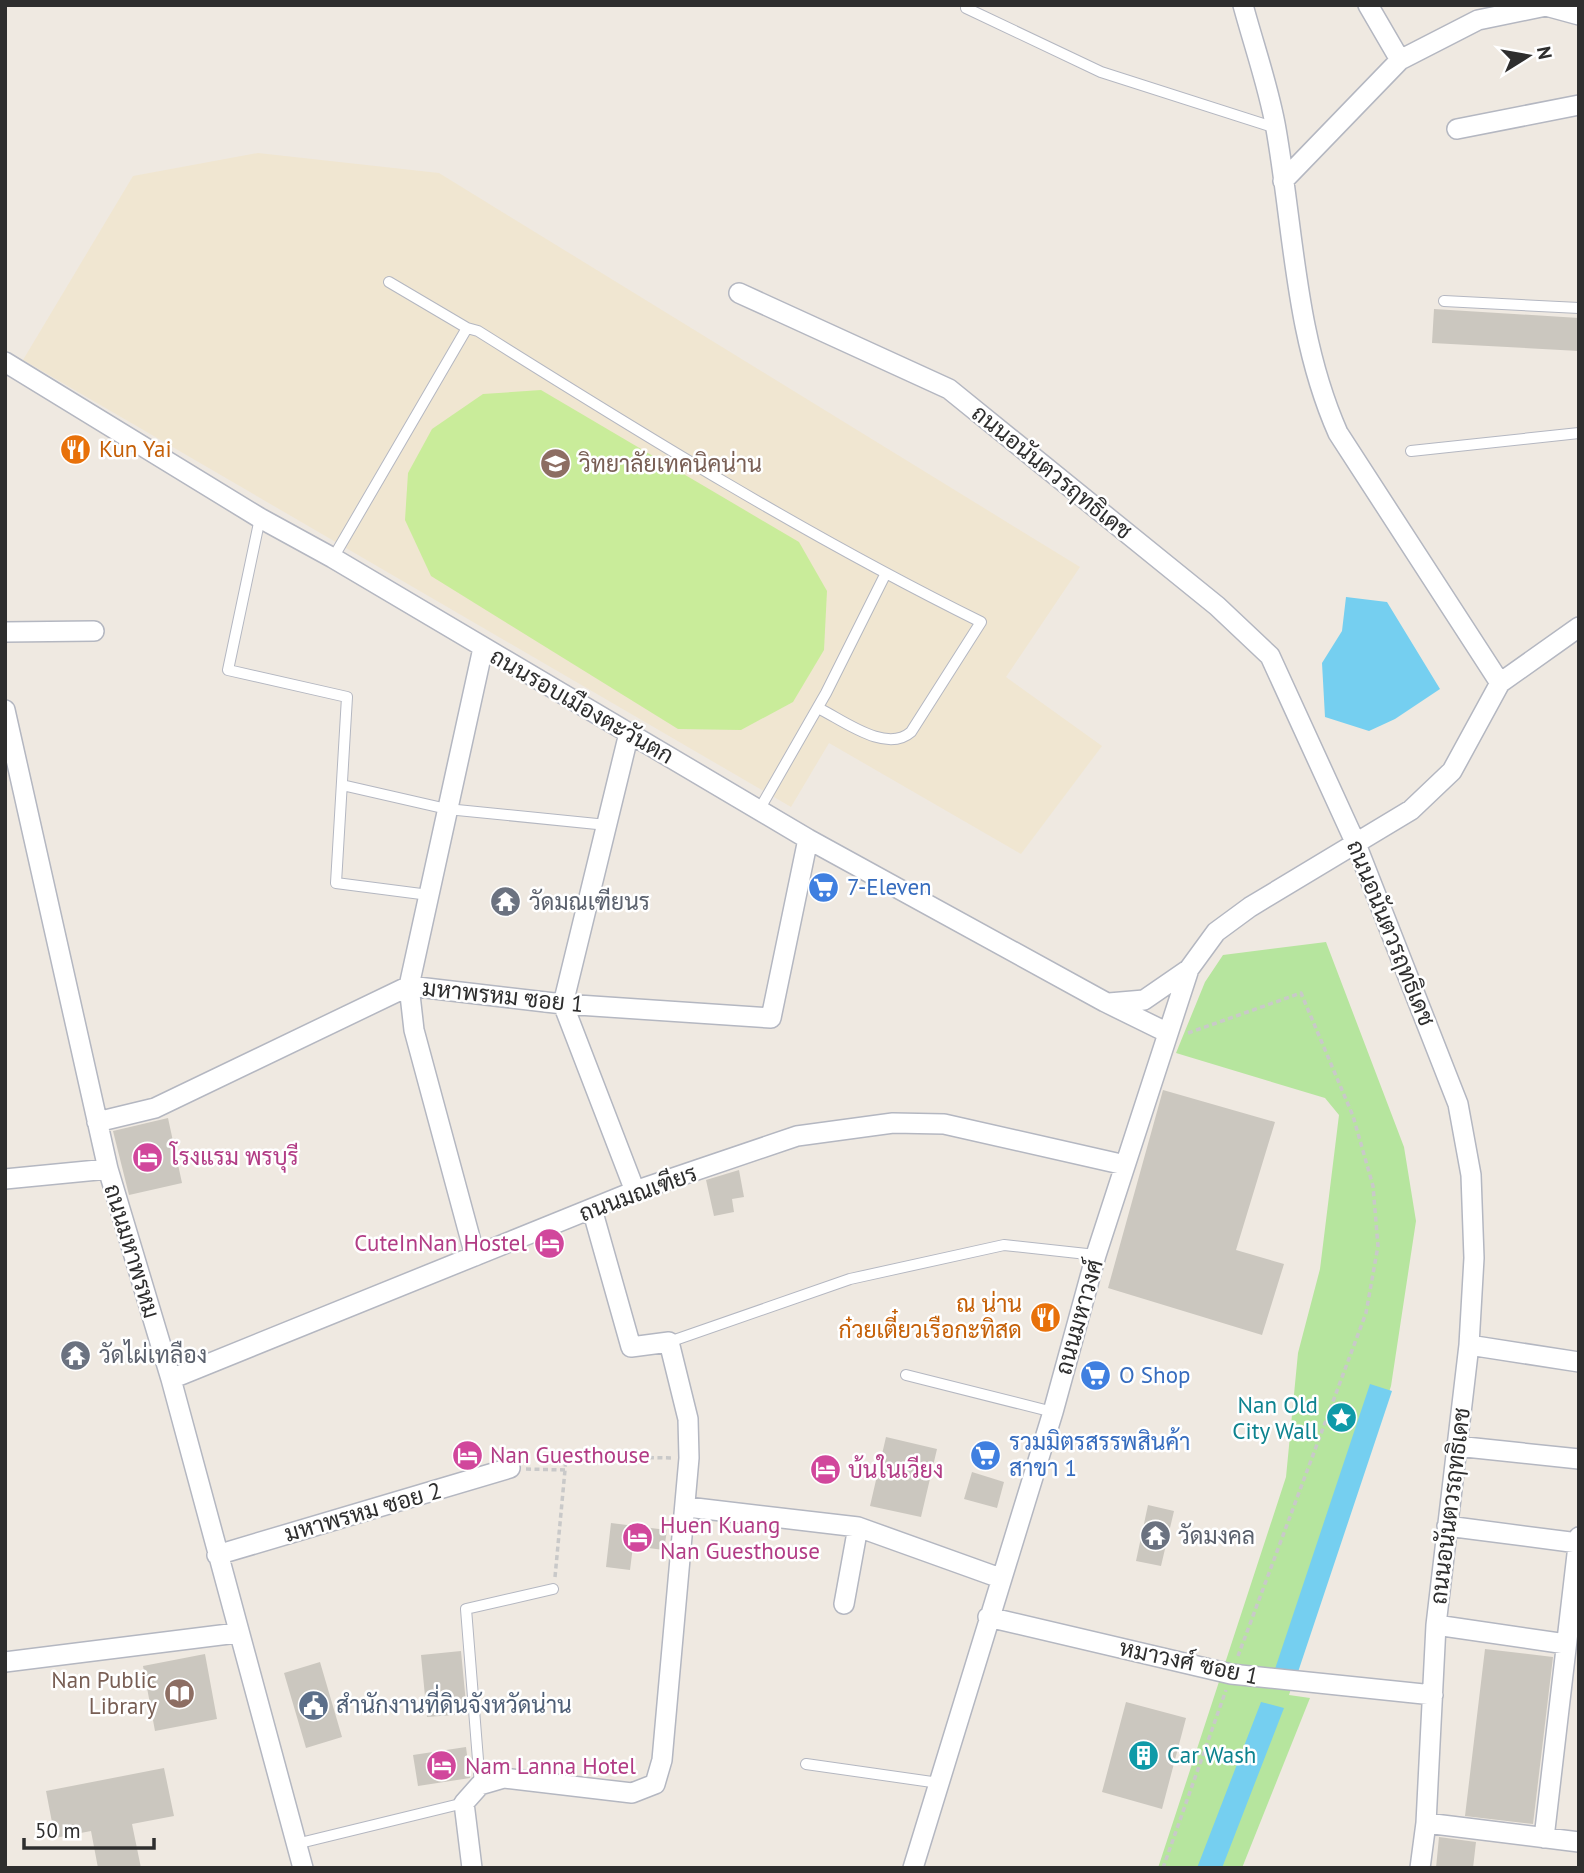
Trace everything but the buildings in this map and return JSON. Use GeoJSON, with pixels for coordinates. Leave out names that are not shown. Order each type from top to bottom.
{"type":"FeatureCollection","features":[{"type":"Feature","properties":{"kind":"street"},"geometry":{"type":"LineString","coordinates":[[1243,5],[1276,128],[1309,355],[1321,395],[1338,433],[1500,683],[1579,627]]}},
{"type":"Feature","properties":{"kind":"street"},"geometry":{"type":"LineString","coordinates":[[1368,5],[1401,60]]}},
{"type":"Feature","properties":{"kind":"street"},"geometry":{"type":"LineString","coordinates":[[1283,181],[1401,60],[1478,20],[1546,6],[1579,15]]}},
{"type":"Feature","properties":{"kind":"street"},"geometry":{"type":"LineString","coordinates":[[1457,129],[1579,105]]}},
{"type":"Feature","properties":{"kind":"street","name":"ถนนอนันตวรฤทธิเดช"},"geometry":{"type":"LineString","coordinates":[[739,293],[949,389],[1217,606],[1270,656],[1356,844],[1458,1104],[1471,1175],[1474,1258],[1469,1345],[1436,1625],[1426,1823],[1420,1868]]}},
{"type":"Feature","properties":{"kind":"street","name":"ถนนรอบเมืองตะวันตก"},"geometry":{"type":"LineString","coordinates":[[5,362],[260,518],[333,558],[807,839],[1105,1002],[1168,1033]]}},
{"type":"Feature","properties":{"kind":"street"},"geometry":{"type":"LineString","coordinates":[[5,632],[94,631]]}},
{"type":"Feature","properties":{"kind":"street"},"geometry":{"type":"LineString","coordinates":[[475,1256],[414,1030],[409,986],[483,648]]}},
{"type":"Feature","properties":{"kind":"street","name":"ถนนมหาวงศ์"},"geometry":{"type":"LineString","coordinates":[[913,1868],[1053,1412],[1096,1255],[1189,969],[1216,932],[1250,907],[1411,810],[1452,771],[1500,683]]}},
{"type":"Feature","properties":{"kind":"street","name":"ถนนมหาพรหม"},"geometry":{"type":"LineString","coordinates":[[5,710],[107,1169],[171,1379],[237,1633],[303,1868]]}},
{"type":"Feature","properties":{"kind":"street"},"geometry":{"type":"LineString","coordinates":[[629,733],[563,1004],[635,1191]]}},
{"type":"Feature","properties":{"kind":"street","name":"มหาพรหม ซอย 1"},"geometry":{"type":"LineString","coordinates":[[97,1122],[155,1108],[409,986],[563,1004],[771,1018],[807,839]]}},
{"type":"Feature","properties":{"kind":"street"},"geometry":{"type":"LineString","coordinates":[[1105,1002],[1144,1000],[1189,969]]}},
{"type":"Feature","properties":{"kind":"street","name":"ถนนมณเฑียร"},"geometry":{"type":"LineString","coordinates":[[171,1379],[635,1191],[797,1136],[893,1122],[944,1124],[1125,1165]]}},
{"type":"Feature","properties":{"kind":"street"},"geometry":{"type":"LineString","coordinates":[[5,1180],[107,1169]]}},
{"type":"Feature","properties":{"kind":"street"},"geometry":{"type":"LineString","coordinates":[[472,1868],[464,1804],[480,1785],[504,1778],[632,1793],[655,1784],[662,1760],[687,1507],[688,1419],[669,1342],[631,1347],[592,1209]]}},
{"type":"Feature","properties":{"kind":"street"},"geometry":{"type":"LineString","coordinates":[[1469,1345],[1579,1362]]}},
{"type":"Feature","properties":{"kind":"street"},"geometry":{"type":"LineString","coordinates":[[1457,1446],[1579,1459]]}},
{"type":"Feature","properties":{"kind":"street","name":"มหาพรหม ซอย 2"},"geometry":{"type":"LineString","coordinates":[[217,1555],[510,1468]]}},
{"type":"Feature","properties":{"kind":"street"},"geometry":{"type":"LineString","coordinates":[[687,1507],[858,1527],[1000,1578]]}},
{"type":"Feature","properties":{"kind":"street"},"geometry":{"type":"LineString","coordinates":[[1447,1526],[1578,1543]]}},
{"type":"Feature","properties":{"kind":"street"},"geometry":{"type":"LineString","coordinates":[[845,1604],[858,1527]]}},
{"type":"Feature","properties":{"kind":"street"},"geometry":{"type":"LineString","coordinates":[[1544,1838],[1579,1537]]}},
{"type":"Feature","properties":{"kind":"street","name":"หมาวงศ์ ซอย 1"},"geometry":{"type":"LineString","coordinates":[[988,1617],[1231,1675],[1433,1695]]}},
{"type":"Feature","properties":{"kind":"street"},"geometry":{"type":"LineString","coordinates":[[1436,1625],[1566,1644]]}},
{"type":"Feature","properties":{"kind":"street"},"geometry":{"type":"LineString","coordinates":[[5,1662],[237,1633]]}},
{"type":"Feature","properties":{"kind":"street"},"geometry":{"type":"LineString","coordinates":[[1426,1823],[1579,1842]]}},
{"type":"Feature","properties":{"kind":"lane"},"geometry":{"type":"LineString","coordinates":[[966,8],[1101,72],[1276,128]]}},
{"type":"Feature","properties":{"kind":"lane"},"geometry":{"type":"LineString","coordinates":[[388,282],[467,328],[478,331],[651,440],[885,575],[981,622],[904,739],[886,741],[818,708]]}},
{"type":"Feature","properties":{"kind":"lane"},"geometry":{"type":"LineString","coordinates":[[1444,301],[1579,307]]}},
{"type":"Feature","properties":{"kind":"lane"},"geometry":{"type":"LineString","coordinates":[[333,558],[467,328]]}},
{"type":"Feature","properties":{"kind":"lane"},"geometry":{"type":"LineString","coordinates":[[1411,451],[1579,433]]}},
{"type":"Feature","properties":{"kind":"lane"},"geometry":{"type":"LineString","coordinates":[[260,518],[228,670],[347,697],[336,883],[429,895]]}},
{"type":"Feature","properties":{"kind":"lane"},"geometry":{"type":"LineString","coordinates":[[760,810],[818,708],[885,575]]}},
{"type":"Feature","properties":{"kind":"lane"},"geometry":{"type":"LineString","coordinates":[[342,785],[447,809],[607,825]]}},
{"type":"Feature","properties":{"kind":"lane"},"geometry":{"type":"LineString","coordinates":[[669,1342],[850,1279],[1004,1245],[1096,1255]]}},
{"type":"Feature","properties":{"kind":"lane"},"geometry":{"type":"LineString","coordinates":[[906,1375],[1053,1412]]}},
{"type":"Feature","properties":{"kind":"lane"},"geometry":{"type":"LineString","coordinates":[[480,1785],[466,1609],[553,1589]]}},
{"type":"Feature","properties":{"kind":"lane"},"geometry":{"type":"LineString","coordinates":[[806,1764],[939,1783]]}},
{"type":"Feature","properties":{"kind":"lane"},"geometry":{"type":"LineString","coordinates":[[296,1844],[464,1804]]}},
{"type":"Feature","properties":{"kind":"path"},"geometry":{"type":"LineString","coordinates":[[1163,1868],[1231,1675],[1366,1313],[1378,1246],[1373,1186],[1353,1116],[1301,993],[1188,1033],[1168,1033]]}},
{"type":"Feature","properties":{"kind":"path"},"geometry":{"type":"LineString","coordinates":[[553,1589],[566,1456],[689,1458]]}},
{"type":"Feature","properties":{"kind":"path"},"geometry":{"type":"LineString","coordinates":[[510,1468],[565,1470]]}},
{"type":"Feature","properties":{"kind":"shaded area","name":"วิทยาลัยเทคนิคน่าน"},"geometry":{"type":"Polygon","coordinates":[[[258,153],[439,173],[1080,567],[1006,677],[1102,746],[1021,854],[829,743],[791,807],[23,360],[133,176],[258,153]]]}},
{"type":"Feature","properties":{"kind":"green space"},"geometry":{"type":"Polygon","coordinates":[[[541,390],[799,542],[827,591],[824,650],[793,702],[741,730],[678,729],[431,576],[405,520],[408,473],[432,429],[483,394],[541,390]]]}},
{"type":"Feature","properties":{"kind":"green space"},"geometry":{"type":"Polygon","coordinates":[[[1326,942],[1404,1147],[1416,1221],[1391,1386],[1289,1695],[1310,1698],[1242,1868],[1158,1868],[1286,1477],[1298,1353],[1320,1269],[1339,1115],[1325,1098],[1176,1053],[1205,982],[1223,955],[1326,942]]]}},
{"type":"Feature","properties":{"kind":"water"},"geometry":{"type":"Polygon","coordinates":[[[1346,597],[1387,602],[1440,689],[1395,719],[1369,731],[1325,717],[1322,663],[1342,631],[1346,597]]]}},
{"type":"Feature","properties":{"kind":"water"},"geometry":{"type":"Polygon","coordinates":[[[1370,1384],[1392,1391],[1295,1681],[1273,1675],[1370,1384]]]}},
{"type":"Feature","properties":{"kind":"water"},"geometry":{"type":"Polygon","coordinates":[[[1261,1702],[1284,1708],[1222,1868],[1197,1868],[1261,1702]]]}},
{"type":"Feature","properties":{"kind":"place","name":"Kun Yai"},"geometry":{"type":"Point","coordinates":[76,449]}},
{"type":"Feature","properties":{"kind":"place","name":"วิทยาลัยเทคนิคน่าน"},"geometry":{"type":"Point","coordinates":[556,464]}},
{"type":"Feature","properties":{"kind":"place","name":"7-Eleven"},"geometry":{"type":"Point","coordinates":[824,887]}},
{"type":"Feature","properties":{"kind":"place","name":"วัดมณเฑียนร"},"geometry":{"type":"Point","coordinates":[506,902]}},
{"type":"Feature","properties":{"kind":"place","name":"โรงแรม พรบุรี"},"geometry":{"type":"Point","coordinates":[147,1157]}},
{"type":"Feature","properties":{"kind":"place","name":"CuteInNan Hostel"},"geometry":{"type":"Point","coordinates":[550,1243]}},
{"type":"Feature","properties":{"kind":"place","name":"ณ น่าน ก๋วยเตี๋ยวเรือกะทิสด"},"geometry":{"type":"Point","coordinates":[1045,1317]}},
{"type":"Feature","properties":{"kind":"place","name":"วัดไผ่เทลือง"},"geometry":{"type":"Point","coordinates":[76,1355]}},
{"type":"Feature","properties":{"kind":"place","name":"O Shop"},"geometry":{"type":"Point","coordinates":[1096,1375]}},
{"type":"Feature","properties":{"kind":"place","name":"Nan Old City Wall"},"geometry":{"type":"Point","coordinates":[1341,1418]}},
{"type":"Feature","properties":{"kind":"place","name":"Nan Guesthouse"},"geometry":{"type":"Point","coordinates":[467,1455]}},
{"type":"Feature","properties":{"kind":"place","name":"รวมมิตรสรรพสินค้า สาขา 1"},"geometry":{"type":"Point","coordinates":[986,1455]}},
{"type":"Feature","properties":{"kind":"place","name":"บ้นในเวียง"},"geometry":{"type":"Point","coordinates":[825,1470]}},
{"type":"Feature","properties":{"kind":"place","name":"วัดมงคล"},"geometry":{"type":"Point","coordinates":[1155,1536]}},
{"type":"Feature","properties":{"kind":"place","name":"Huen Kuang Nan Guesthouse"},"geometry":{"type":"Point","coordinates":[637,1538]}},
{"type":"Feature","properties":{"kind":"place","name":"Nan Public Library"},"geometry":{"type":"Point","coordinates":[180,1693]}},
{"type":"Feature","properties":{"kind":"place","name":"สำนักงานที่ดินจังหวัดน่าน"},"geometry":{"type":"Point","coordinates":[313,1705]}},
{"type":"Feature","properties":{"kind":"place","name":"Car Wash"},"geometry":{"type":"Point","coordinates":[1144,1755]}},
{"type":"Feature","properties":{"kind":"place","name":"Nam Lanna Hotel"},"geometry":{"type":"Point","coordinates":[442,1766]}}]}
